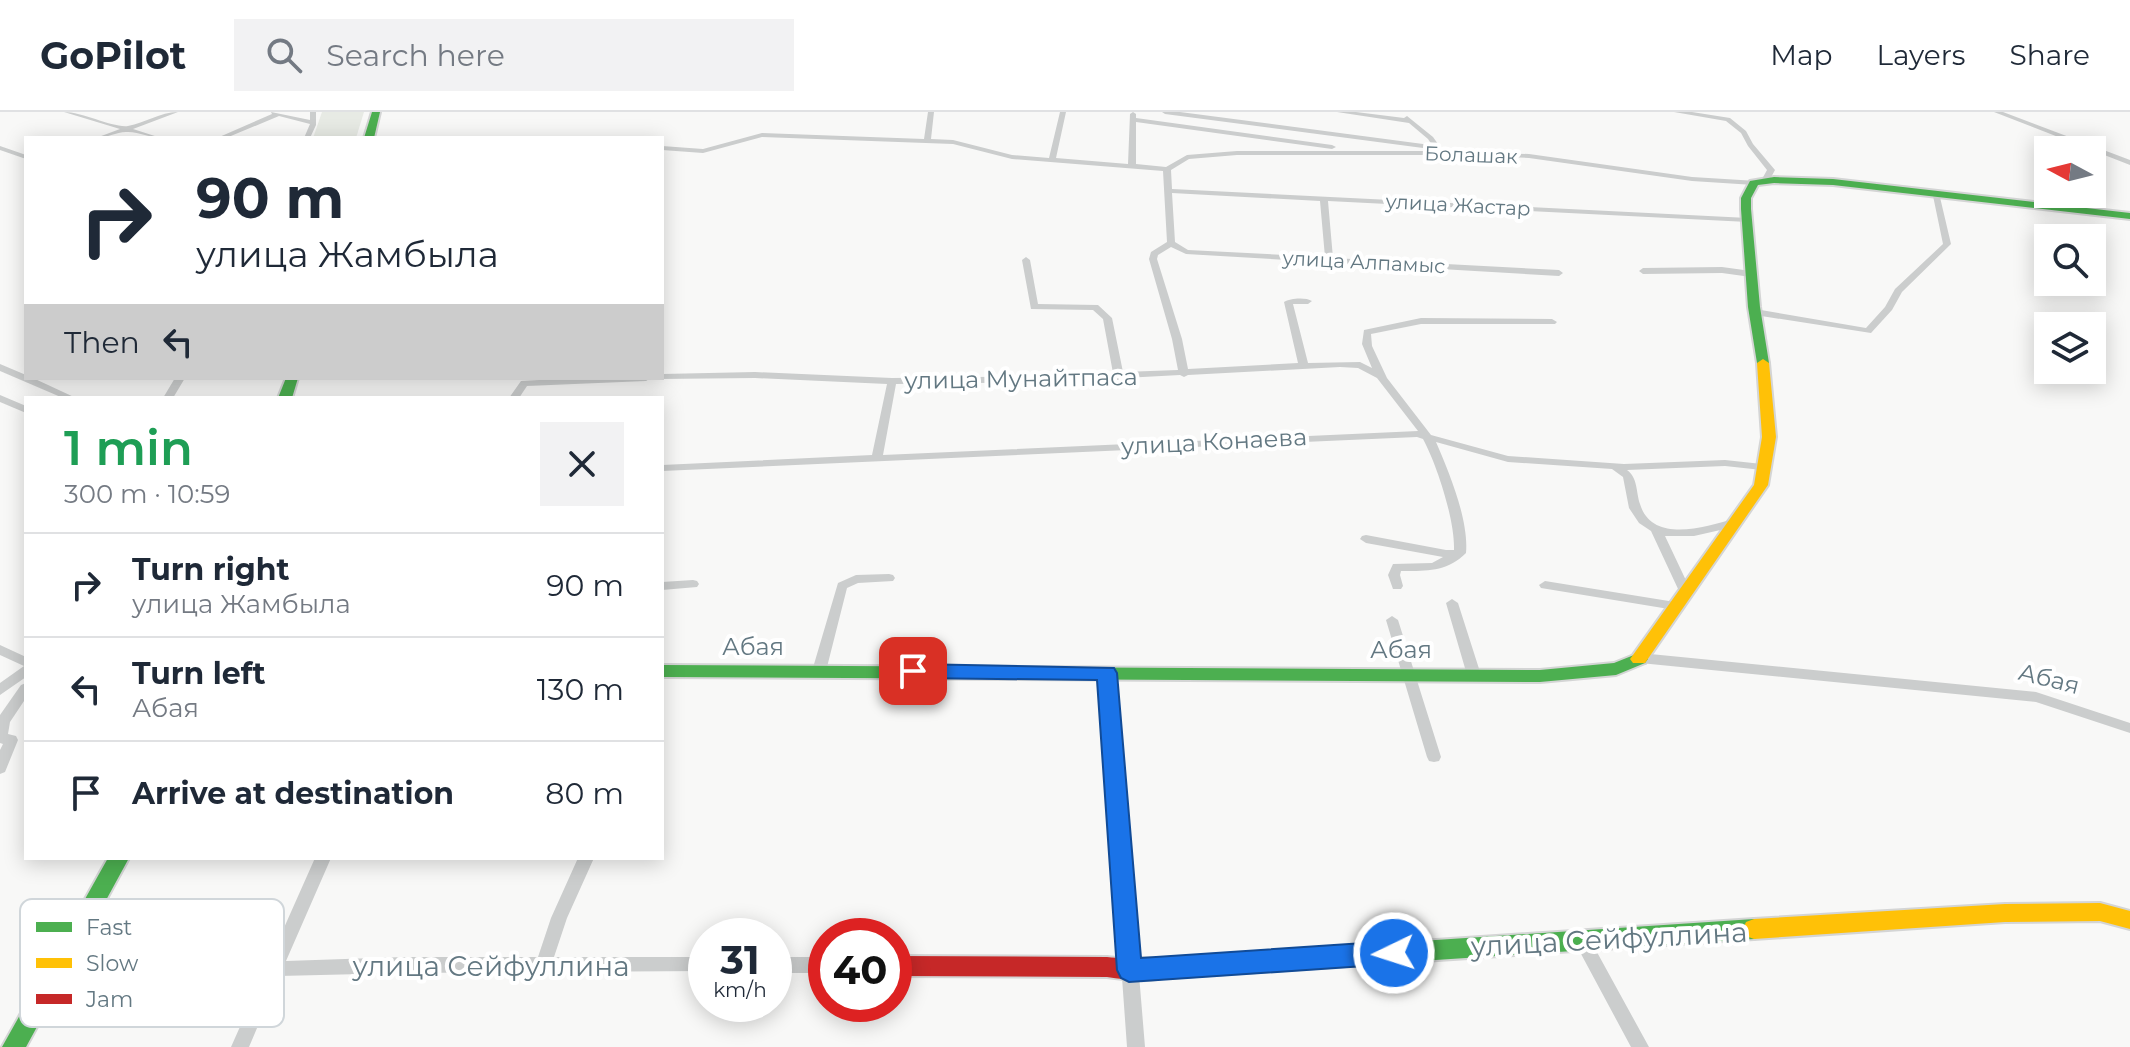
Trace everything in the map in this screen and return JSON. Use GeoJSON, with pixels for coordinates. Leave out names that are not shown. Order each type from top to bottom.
{"type":"FeatureCollection","features":[{"type":"Feature","properties":{"kind":"street"},"geometry":{"type":"LineString","coordinates":[[67,112],[151,136]]}},
{"type":"Feature","properties":{"kind":"street"},"geometry":{"type":"LineString","coordinates":[[105,136],[175,112]]}},
{"type":"Feature","properties":{"kind":"street"},"geometry":{"type":"LineString","coordinates":[[308,136],[313,112]]}},
{"type":"Feature","properties":{"kind":"street"},"geometry":{"type":"LineString","coordinates":[[370,136],[376,112]]}},
{"type":"Feature","properties":{"kind":"street"},"geometry":{"type":"LineString","coordinates":[[927,141],[931,112]]}},
{"type":"Feature","properties":{"kind":"street"},"geometry":{"type":"LineString","coordinates":[[1052,160],[1063,112]]}},
{"type":"Feature","properties":{"kind":"street"},"geometry":{"type":"LineString","coordinates":[[1165,112],[1439,150]]}},
{"type":"Feature","properties":{"kind":"street"},"geometry":{"type":"LineString","coordinates":[[1340,112],[1411,121]]}},
{"type":"Feature","properties":{"kind":"street"},"geometry":{"type":"LineString","coordinates":[[1400,112],[1439,150]]}},
{"type":"Feature","properties":{"kind":"street"},"geometry":{"type":"LineString","coordinates":[[1640,658],[1761,485],[1769,437],[1746,198],[1769,165],[1750,145],[1739,126],[1723,117],[1677,112]]}},
{"type":"Feature","properties":{"kind":"street"},"geometry":{"type":"LineString","coordinates":[[1997,112],[2130,163]]}},
{"type":"Feature","properties":{"kind":"street"},"geometry":{"type":"LineString","coordinates":[[224,136],[275,113],[313,123]]}},
{"type":"Feature","properties":{"kind":"street"},"geometry":{"type":"LineString","coordinates":[[158,136],[159,122],[164,116]]}},
{"type":"Feature","properties":{"kind":"street"},"geometry":{"type":"LineString","coordinates":[[1132,167],[1133,116],[1377,154]]}},
{"type":"Feature","properties":{"kind":"street"},"geometry":{"type":"LineString","coordinates":[[2014,128],[2032,125]]}},
{"type":"Feature","properties":{"kind":"street"},"geometry":{"type":"LineString","coordinates":[[664,148],[703,151],[762,135],[953,142],[1012,157],[1167,169],[1171,243],[1154,254],[1153,259],[1184,374]]}},
{"type":"Feature","properties":{"kind":"street"},"geometry":{"type":"LineString","coordinates":[[0,148],[24,156]]}},
{"type":"Feature","properties":{"kind":"street","name":"Болашак"},"geometry":{"type":"LineString","coordinates":[[1167,169],[1187,157],[1237,153],[1377,154],[1439,150],[1529,156],[1692,179],[1760,182]]}},
{"type":"Feature","properties":{"kind":"street"},"geometry":{"type":"LineString","coordinates":[[1760,182],[1799,180],[2130,216]]}},
{"type":"Feature","properties":{"kind":"street","name":"улица Жастар"},"geometry":{"type":"LineString","coordinates":[[1169,191],[1748,220]]}},
{"type":"Feature","properties":{"kind":"street"},"geometry":{"type":"LineString","coordinates":[[1755,312],[1868,331],[1889,308],[1898,291],[1947,244],[1935,193]]}},
{"type":"Feature","properties":{"kind":"street"},"geometry":{"type":"LineString","coordinates":[[1324,199],[1329,258]]}},
{"type":"Feature","properties":{"kind":"street","name":"улица Алпамыс"},"geometry":{"type":"LineString","coordinates":[[1171,243],[1186,252],[1559,273]]}},
{"type":"Feature","properties":{"kind":"street"},"geometry":{"type":"LineString","coordinates":[[1026,260],[1034,307],[1095,307],[1107,318],[1119,378]]}},
{"type":"Feature","properties":{"kind":"street"},"geometry":{"type":"LineString","coordinates":[[1643,271],[1722,270],[1751,274]]}},
{"type":"Feature","properties":{"kind":"street"},"geometry":{"type":"LineString","coordinates":[[1304,367],[1288,302],[1308,301]]}},
{"type":"Feature","properties":{"kind":"street"},"geometry":{"type":"LineString","coordinates":[[1397,586],[1394,575],[1397,567],[1434,567],[1460,553],[1463,547],[1429,437],[1377,375],[1364,336],[1371,330],[1421,321],[1552,322]]}},
{"type":"Feature","properties":{"kind":"street","name":"улица Мунайтпаса"},"geometry":{"type":"LineString","coordinates":[[664,377],[755,375],[892,381],[1119,378],[1354,364],[1366,367],[1377,375]]}},
{"type":"Feature","properties":{"kind":"street"},"geometry":{"type":"LineString","coordinates":[[0,367],[24,377]]}},
{"type":"Feature","properties":{"kind":"street"},"geometry":{"type":"LineString","coordinates":[[30,380],[66,396]]}},
{"type":"Feature","properties":{"kind":"street"},"geometry":{"type":"LineString","coordinates":[[515,396],[524,383],[597,380]]}},
{"type":"Feature","properties":{"kind":"street"},"geometry":{"type":"LineString","coordinates":[[877,458],[892,381]]}},
{"type":"Feature","properties":{"kind":"street"},"geometry":{"type":"LineString","coordinates":[[0,398],[24,409]]}},
{"type":"Feature","properties":{"kind":"street","name":"улица Конаева"},"geometry":{"type":"LineString","coordinates":[[664,468],[1417,434],[1492,457],[1614,466],[1725,463],[1762,467]]}},
{"type":"Feature","properties":{"kind":"street"},"geometry":{"type":"LineString","coordinates":[[1614,466],[1628,476],[1635,508],[1644,520],[1655,527],[1687,534],[1734,523]]}},
{"type":"Feature","properties":{"kind":"street"},"geometry":{"type":"LineString","coordinates":[[1655,527],[1685,591]]}},
{"type":"Feature","properties":{"kind":"street"},"geometry":{"type":"LineString","coordinates":[[1366,539],[1446,554],[1460,553]]}},
{"type":"Feature","properties":{"kind":"street"},"geometry":{"type":"LineString","coordinates":[[819,671],[842,586],[856,579],[889,578]]}},
{"type":"Feature","properties":{"kind":"street"},"geometry":{"type":"LineString","coordinates":[[664,586],[693,584]]}},
{"type":"Feature","properties":{"kind":"street"},"geometry":{"type":"LineString","coordinates":[[1545,585],[1675,606]]}},
{"type":"Feature","properties":{"kind":"street"},"geometry":{"type":"LineString","coordinates":[[1452,603],[1474,675]]}},
{"type":"Feature","properties":{"kind":"street"},"geometry":{"type":"LineString","coordinates":[[1392,620],[1434,757]]}},
{"type":"Feature","properties":{"kind":"street"},"geometry":{"type":"LineString","coordinates":[[0,650],[24,661]]}},
{"type":"Feature","properties":{"kind":"street","name":"Абая"},"geometry":{"type":"LineString","coordinates":[[664,671],[1540,676],[1616,669],[1640,658],[2036,697],[2130,728]]}},
{"type":"Feature","properties":{"kind":"street"},"geometry":{"type":"LineString","coordinates":[[0,690],[24,672]]}},
{"type":"Feature","properties":{"kind":"street"},"geometry":{"type":"LineString","coordinates":[[1107,673],[1136,1047]]}},
{"type":"Feature","properties":{"kind":"street"},"geometry":{"type":"LineString","coordinates":[[0,768],[11,740],[0,738],[3,721],[24,691]]}},
{"type":"Feature","properties":{"kind":"street"},"geometry":{"type":"LineString","coordinates":[[96,899],[118,860]]}},
{"type":"Feature","properties":{"kind":"street"},"geometry":{"type":"LineString","coordinates":[[284,944],[322,860]]}},
{"type":"Feature","properties":{"kind":"street"},"geometry":{"type":"LineString","coordinates":[[544,964],[559,918],[585,860]]}},
{"type":"Feature","properties":{"kind":"street","name":"улица Сейфуллина"},"geometry":{"type":"LineString","coordinates":[[912,966],[1107,967],[1129,970],[2005,913],[2100,912],[2130,920]]}},
{"type":"Feature","properties":{"kind":"street"},"geometry":{"type":"LineString","coordinates":[[1581,939],[1640,1047]]}},
{"type":"Feature","properties":{"kind":"street","name":"улица Сейфуллина"},"geometry":{"type":"LineString","coordinates":[[284,969],[688,964]]}},
{"type":"Feature","properties":{"kind":"street"},"geometry":{"type":"LineString","coordinates":[[14,1047],[25,1027]]}},
{"type":"Feature","properties":{"kind":"street"},"geometry":{"type":"LineString","coordinates":[[240,1047],[249,1027]]}},
{"type":"Feature","properties":{"kind":"shaded area"},"geometry":{"type":"Polygon","coordinates":[[[322,112],[364,112],[357,136],[314,136],[322,112]]]}},
{"type":"Feature","properties":{"kind":"traffic: fast"},"geometry":{"type":"LineString","coordinates":[[370,136],[376,112]]}},
{"type":"Feature","properties":{"kind":"traffic: fast"},"geometry":{"type":"LineString","coordinates":[[1763,363],[1754,307],[1746,209],[1746,198],[1754,183],[1774,180],[1833,182],[2130,216]]}},
{"type":"Feature","properties":{"kind":"traffic: fast"},"geometry":{"type":"LineString","coordinates":[[286,396],[291,380]]}},
{"type":"Feature","properties":{"kind":"traffic: fast"},"geometry":{"type":"LineString","coordinates":[[664,671],[1540,676],[1616,669],[1639,659]]}},
{"type":"Feature","properties":{"kind":"traffic: fast"},"geometry":{"type":"LineString","coordinates":[[96,899],[118,860]]}},
{"type":"Feature","properties":{"kind":"traffic: fast"},"geometry":{"type":"LineString","coordinates":[[1166,968],[1754,929]]}},
{"type":"Feature","properties":{"kind":"traffic: fast"},"geometry":{"type":"LineString","coordinates":[[14,1047],[25,1027]]}},
{"type":"Feature","properties":{"kind":"traffic: slow"},"geometry":{"type":"LineString","coordinates":[[1639,659],[1761,485],[1769,437],[1763,363]]}},
{"type":"Feature","properties":{"kind":"traffic: slow"},"geometry":{"type":"LineString","coordinates":[[1754,929],[2005,913],[2100,912],[2130,920]]}},
{"type":"Feature","properties":{"kind":"traffic: jam"},"geometry":{"type":"LineString","coordinates":[[912,966],[1166,968]]}},
{"type":"Feature","properties":{"kind":"route"},"geometry":{"type":"LineString","coordinates":[[913,671],[1107,673],[1129,970],[1394,953]]}}]}
